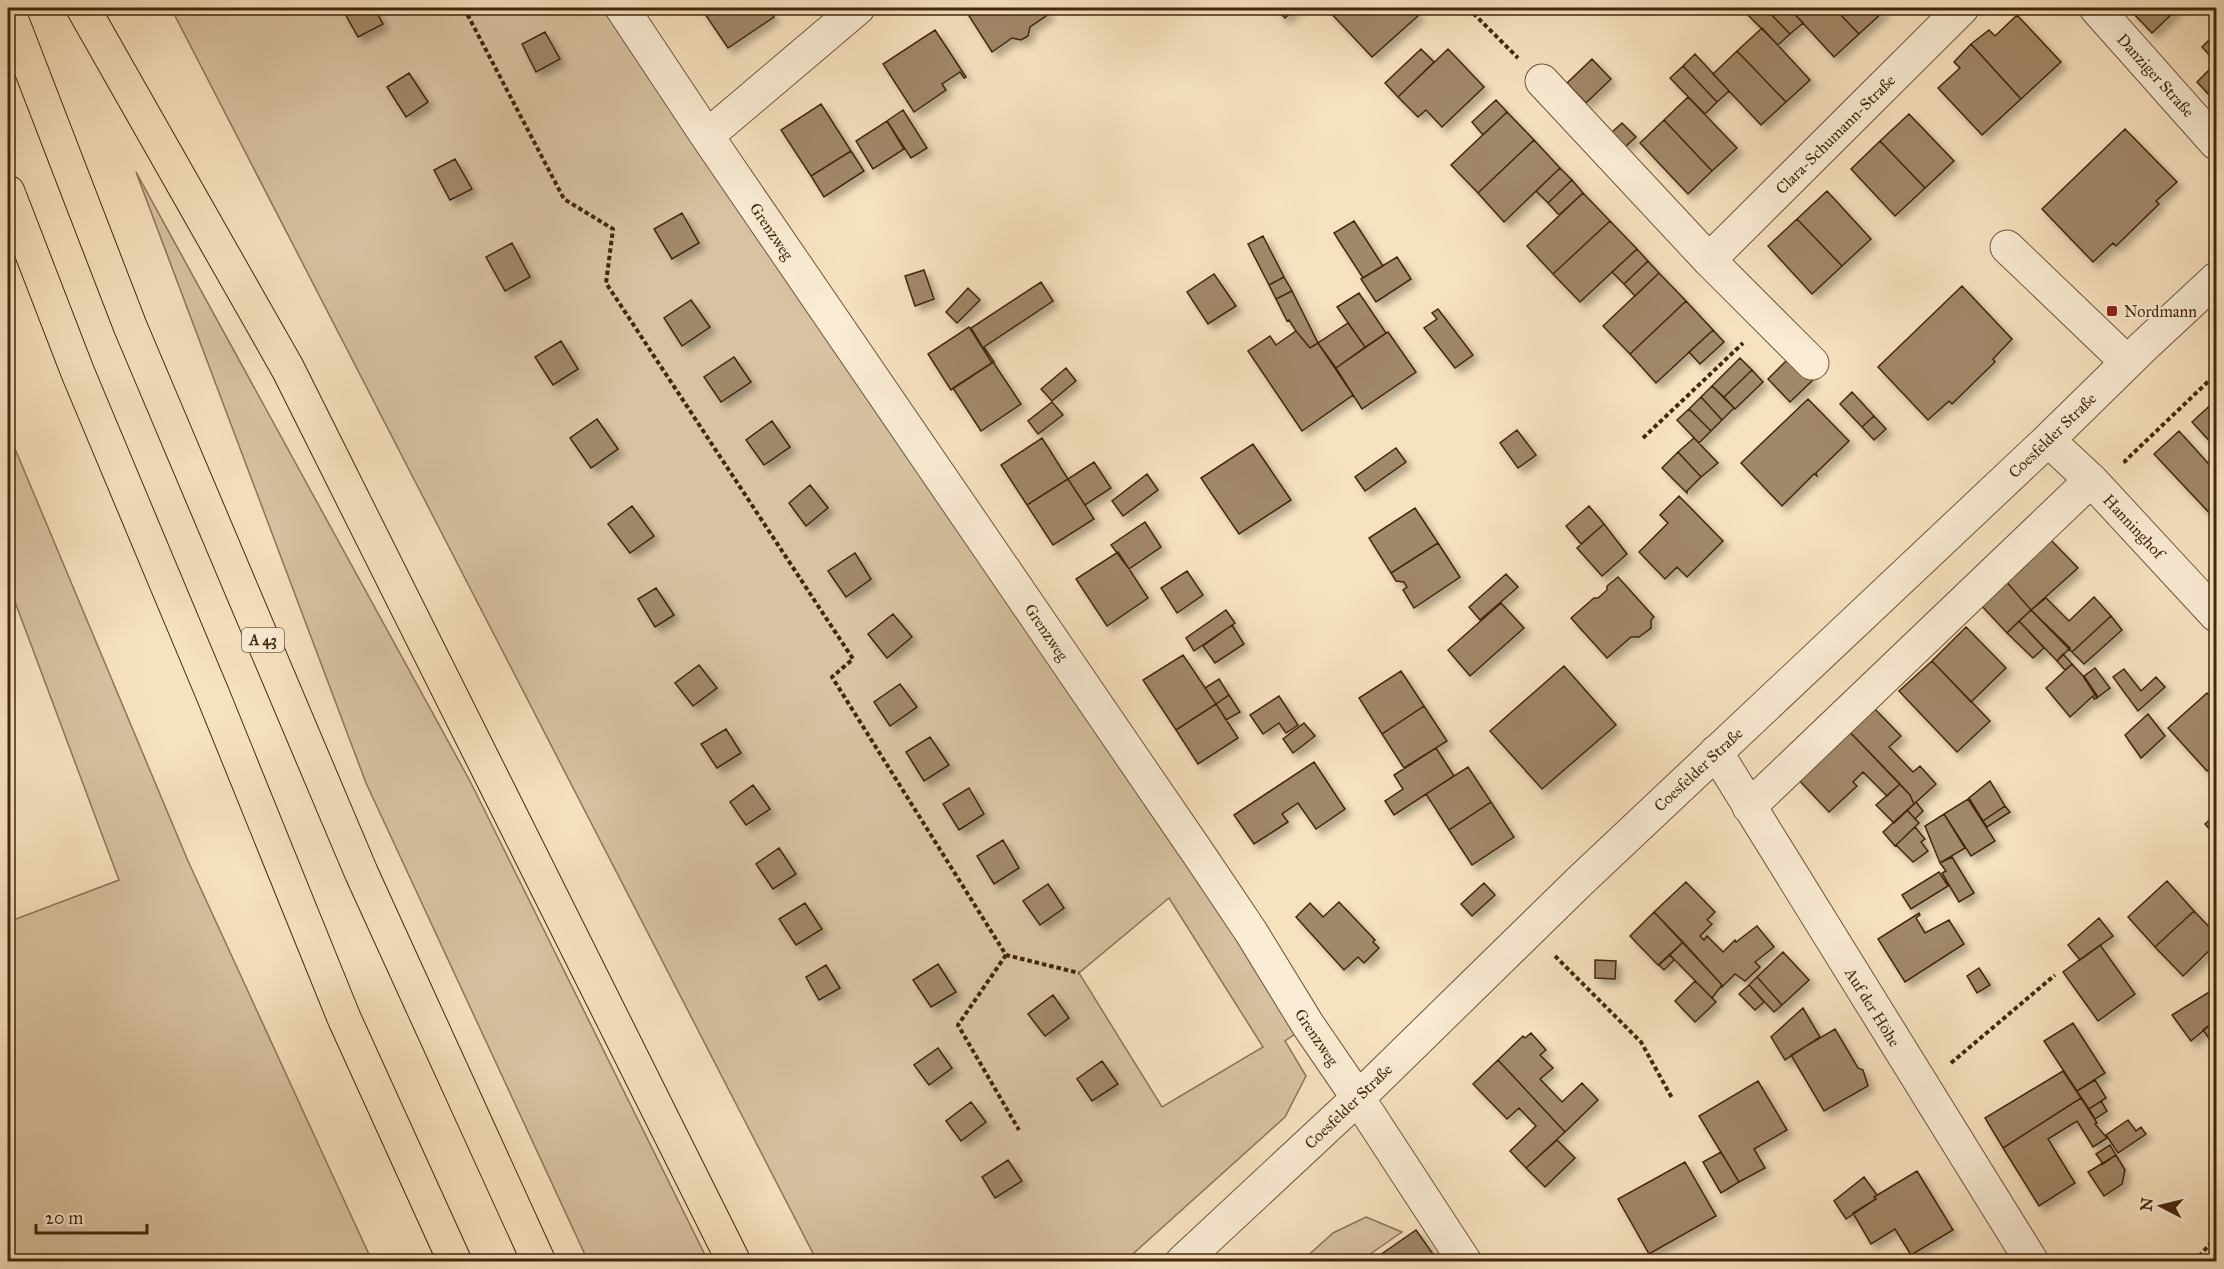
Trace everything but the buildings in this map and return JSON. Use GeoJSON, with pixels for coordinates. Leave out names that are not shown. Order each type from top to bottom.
{"type":"FeatureCollection","features":[{"type":"Feature","properties":{"kind":"highway"},"geometry":{"type":"LineString","coordinates":[[83,8],[288,369],[734,1262]]}},
{"type":"Feature","properties":{"kind":"highway","name":"A 43"},"geometry":{"type":"LineString","coordinates":[[8,10],[130,326],[361,872],[538,1262]]}},
{"type":"Feature","properties":{"kind":"highway"},"geometry":{"type":"LineString","coordinates":[[8,192],[78,373],[213,695],[344,1018],[455,1262]]}},
{"type":"Feature","properties":{"kind":"street","name":"Grenzweg"},"geometry":{"type":"LineString","coordinates":[[622,8],[707,136],[1203,859],[1308,1025],[1465,1262]]}},
{"type":"Feature","properties":{"kind":"street"},"geometry":{"type":"LineString","coordinates":[[707,136],[858,8]]}},
{"type":"Feature","properties":{"kind":"street","name":"Clara-Schumann-Straße"},"geometry":{"type":"LineString","coordinates":[[1709,260],[1962,8]]}},
{"type":"Feature","properties":{"kind":"street","name":"Danziger Straße"},"geometry":{"type":"LineString","coordinates":[[2096,8],[2217,142]]}},
{"type":"Feature","properties":{"kind":"street"},"geometry":{"type":"LineString","coordinates":[[1542,81],[1709,260],[1812,363]]}},
{"type":"Feature","properties":{"kind":"street"},"geometry":{"type":"LineString","coordinates":[[2007,247],[2127,362]]}},
{"type":"Feature","properties":{"kind":"street","name":"Coesfelder Straße"},"geometry":{"type":"LineString","coordinates":[[1182,1262],[1358,1098],[1529,930],[2217,279]]}},
{"type":"Feature","properties":{"kind":"street","name":"Hanninghof"},"geometry":{"type":"LineString","coordinates":[[2048,440],[2091,480],[2217,615]]}},
{"type":"Feature","properties":{"kind":"street"},"geometry":{"type":"LineString","coordinates":[[1749,807],[2091,480]]}},
{"type":"Feature","properties":{"kind":"street","name":"Auf der Höhe"},"geometry":{"type":"LineString","coordinates":[[1716,752],[2032,1262]]}},
{"type":"Feature","properties":{"kind":"path"},"geometry":{"type":"LineString","coordinates":[[464,8],[564,199],[613,229],[606,283],[853,659],[832,677],[1006,955],[1079,973]]}},
{"type":"Feature","properties":{"kind":"path"},"geometry":{"type":"LineString","coordinates":[[1468,8],[1542,81]]}},
{"type":"Feature","properties":{"kind":"path"},"geometry":{"type":"LineString","coordinates":[[1643,438],[1768,320]]}},
{"type":"Feature","properties":{"kind":"path"},"geometry":{"type":"LineString","coordinates":[[2132,470],[2125,461],[2217,374]]}},
{"type":"Feature","properties":{"kind":"path"},"geometry":{"type":"LineString","coordinates":[[1529,930],[1641,1042],[1672,1098]]}},
{"type":"Feature","properties":{"kind":"path"},"geometry":{"type":"LineString","coordinates":[[1006,955],[958,1026],[1019,1130]]}},
{"type":"Feature","properties":{"kind":"path"},"geometry":{"type":"LineString","coordinates":[[1923,1087],[2055,975]]}},
{"type":"Feature","properties":{"kind":"path"},"geometry":{"type":"LineString","coordinates":[[2194,1262],[2217,1237]]}},
{"type":"Feature","properties":{"kind":"shaded area"},"geometry":{"type":"Polygon","coordinates":[[[171,8],[622,8],[1308,1025],[1285,1041],[1306,1076],[1285,1117],[1125,1261],[817,1261],[171,8]],[[1169,898],[1079,973],[1162,1107],[1263,1047],[1169,898]]]}},
{"type":"Feature","properties":{"kind":"shaded area"},"geometry":{"type":"Polygon","coordinates":[[[136,172],[471,783],[708,1261],[588,1261],[366,783],[136,172]]]}},
{"type":"Feature","properties":{"kind":"shaded area"},"geometry":{"type":"Polygon","coordinates":[[[8,432],[188,861],[372,1261],[8,1261],[8,922],[119,880],[8,583],[8,432]]]}},
{"type":"Feature","properties":{"kind":"shaded area"},"geometry":{"type":"Polygon","coordinates":[[[1366,1217],[1402,1232],[1360,1261],[1302,1261],[1333,1233],[1366,1217]]]}},
{"type":"Feature","properties":{"kind":"place","name":"Nordmann"},"geometry":{"type":"Point","coordinates":[2112,311]}}]}
